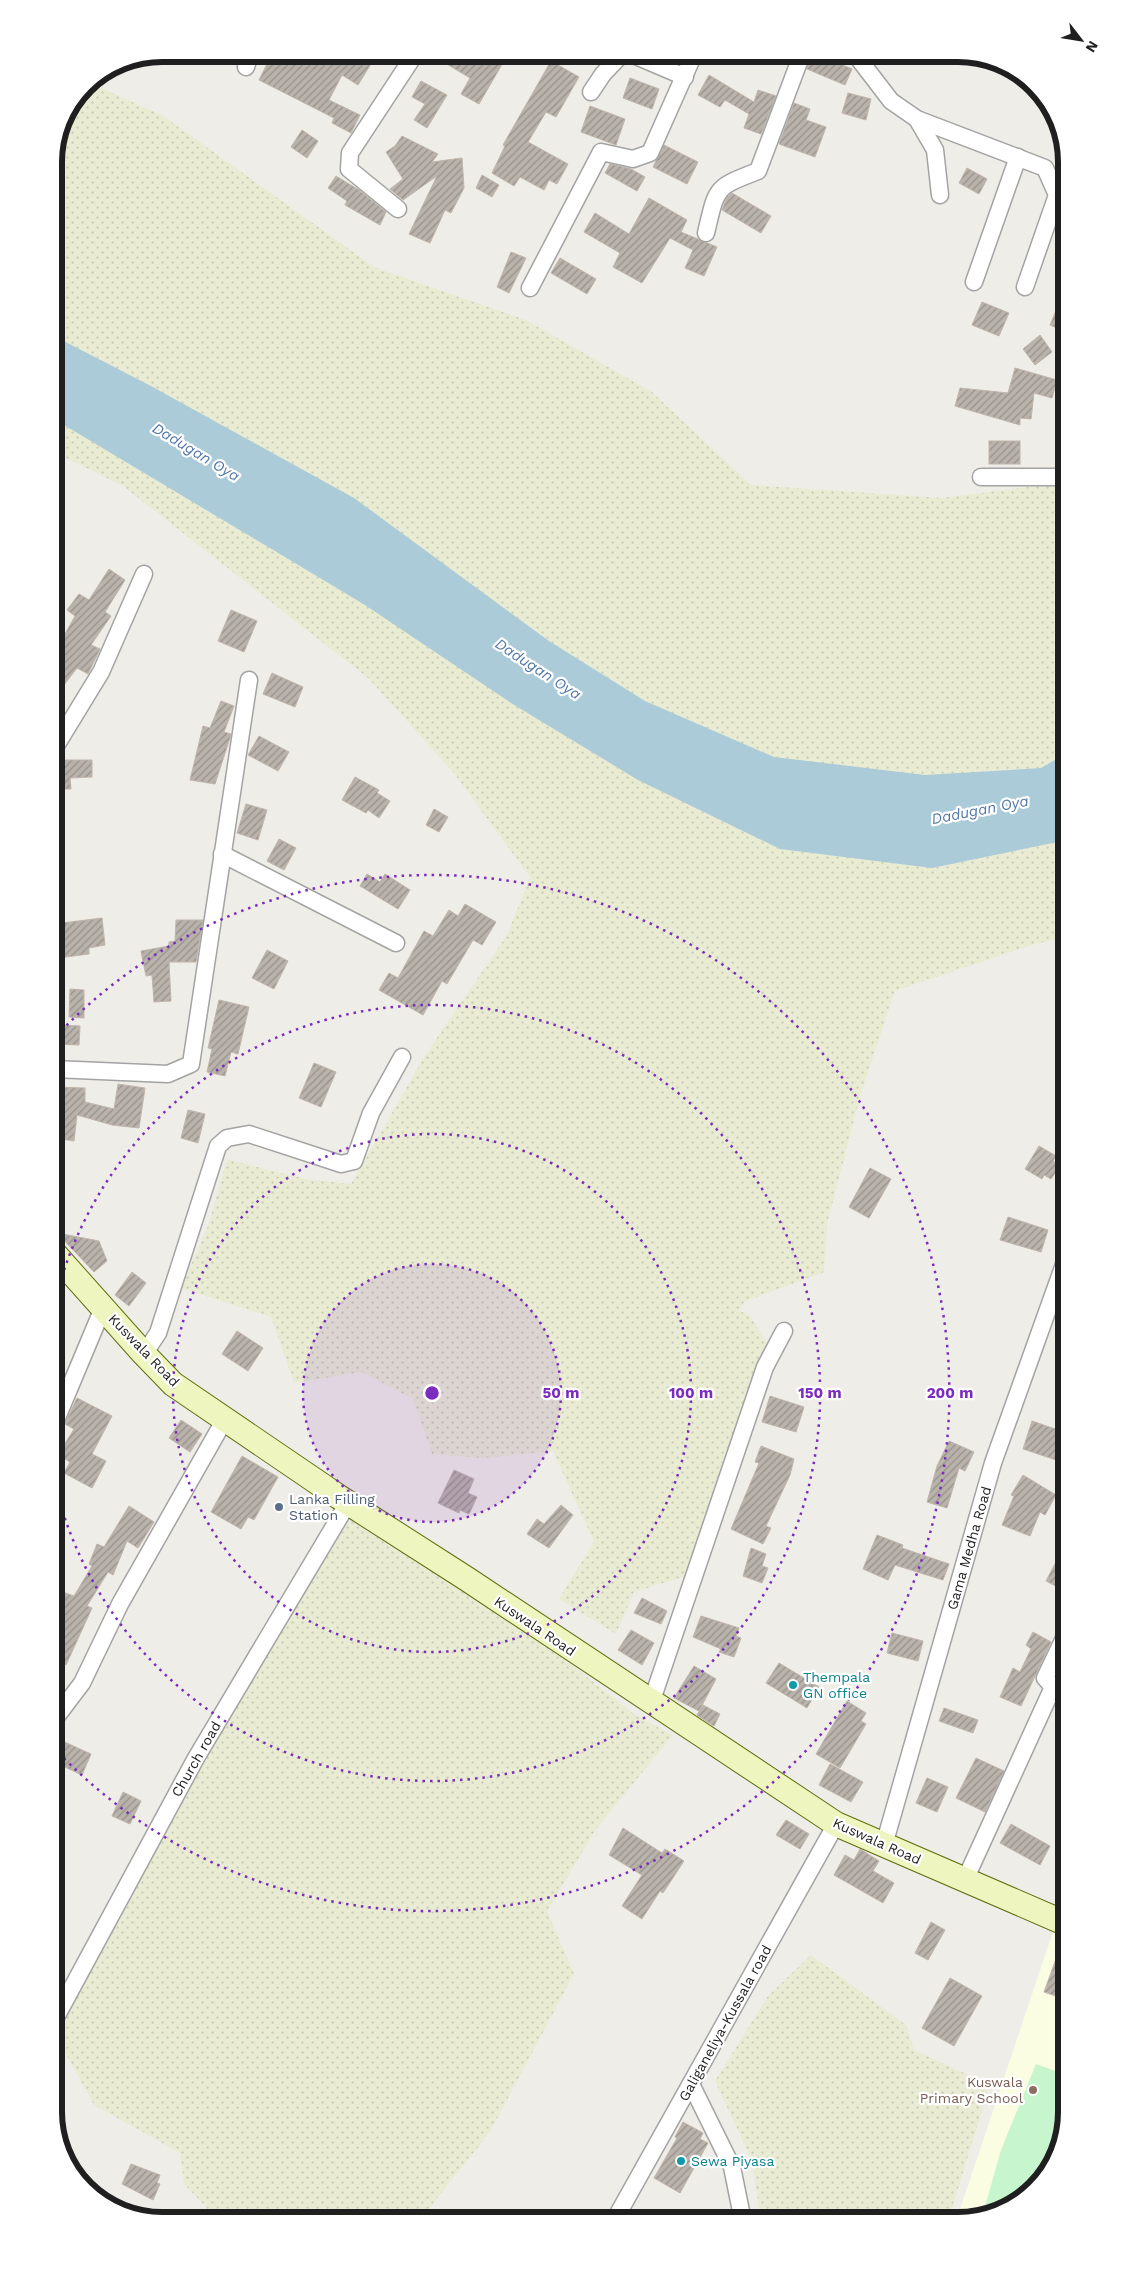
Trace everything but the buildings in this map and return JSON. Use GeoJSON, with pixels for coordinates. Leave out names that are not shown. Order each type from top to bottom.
{"type":"FeatureCollection","features":[{"type":"Feature","properties":{"kind":"street"},"geometry":{"type":"LineString","coordinates":[[398,209],[349,169],[350,153],[409,63]]}},
{"type":"Feature","properties":{"kind":"street"},"geometry":{"type":"LineString","coordinates":[[591,92],[603,74],[613,63]]}},
{"type":"Feature","properties":{"kind":"street"},"geometry":{"type":"LineString","coordinates":[[652,63],[685,77]]}},
{"type":"Feature","properties":{"kind":"street"},"geometry":{"type":"LineString","coordinates":[[530,288],[601,152],[633,158],[650,153],[690,63]]}},
{"type":"Feature","properties":{"kind":"street"},"geometry":{"type":"LineString","coordinates":[[706,232],[715,197],[726,184],[758,171],[799,63]]}},
{"type":"Feature","properties":{"kind":"street"},"geometry":{"type":"LineString","coordinates":[[862,63],[891,101],[917,119],[1045,168],[1057,195],[1025,288]]}},
{"type":"Feature","properties":{"kind":"street"},"geometry":{"type":"LineString","coordinates":[[917,119],[935,150],[940,195]]}},
{"type":"Feature","properties":{"kind":"street"},"geometry":{"type":"LineString","coordinates":[[974,282],[1018,158]]}},
{"type":"Feature","properties":{"kind":"street"},"geometry":{"type":"LineString","coordinates":[[981,477],[1058,476]]}},
{"type":"Feature","properties":{"kind":"street"},"geometry":{"type":"LineString","coordinates":[[63,735],[101,672],[144,574]]}},
{"type":"Feature","properties":{"kind":"street"},"geometry":{"type":"LineString","coordinates":[[63,1069],[168,1074],[191,1064],[248,680]]}},
{"type":"Feature","properties":{"kind":"street"},"geometry":{"type":"LineString","coordinates":[[222,854],[396,943]]}},
{"type":"Feature","properties":{"kind":"street"},"geometry":{"type":"LineString","coordinates":[[144,1354],[158,1333],[218,1146],[227,1138],[249,1134],[342,1164],[354,1161],[371,1113],[402,1057]]}},
{"type":"Feature","properties":{"kind":"street","name":"Kuswala Road"},"geometry":{"type":"LineString","coordinates":[[62,1262],[173,1384],[348,1504],[466,1579],[836,1824],[1058,1920]]}},
{"type":"Feature","properties":{"kind":"street","name":"Gama Medha Road"},"geometry":{"type":"LineString","coordinates":[[884,1845],[993,1463],[1058,1281]]}},
{"type":"Feature","properties":{"kind":"street"},"geometry":{"type":"LineString","coordinates":[[62,1405],[103,1308]]}},
{"type":"Feature","properties":{"kind":"street"},"geometry":{"type":"LineString","coordinates":[[651,1702],[765,1367],[784,1332]]}},
{"type":"Feature","properties":{"kind":"street"},"geometry":{"type":"LineString","coordinates":[[62,1709],[82,1683],[120,1604],[225,1419]]}},
{"type":"Feature","properties":{"kind":"street","name":"Church road"},"geometry":{"type":"LineString","coordinates":[[62,2006],[196,1758],[348,1504]]}},
{"type":"Feature","properties":{"kind":"street"},"geometry":{"type":"LineString","coordinates":[[1058,1652],[1046,1678],[1058,1687]]}},
{"type":"Feature","properties":{"kind":"street"},"geometry":{"type":"LineString","coordinates":[[965,1880],[1058,1692]]}},
{"type":"Feature","properties":{"kind":"street","name":"Galiganeliya-Kussala road"},"geometry":{"type":"LineString","coordinates":[[619,2212],[836,1824]]}},
{"type":"Feature","properties":{"kind":"street"},"geometry":{"type":"LineString","coordinates":[[691,2084],[732,2167],[741,2212]]}},
{"type":"Feature","properties":{"kind":"shaded area"},"geometry":{"type":"Polygon","coordinates":[[[97,86],[162,115],[374,267],[526,320],[652,392],[751,485],[942,498],[1058,483],[1058,939],[1031,945],[895,991],[861,1093],[827,1224],[824,1272],[744,1302],[740,1311],[750,1316],[767,1343],[698,1549],[686,1576],[634,1592],[616,1634],[559,1599],[594,1542],[553,1451],[482,1458],[432,1454],[413,1399],[362,1372],[294,1383],[271,1317],[181,1288],[208,1226],[227,1159],[305,1179],[351,1184],[426,1054],[507,935],[530,877],[453,772],[368,678],[123,486],[63,456],[63,149],[73,118],[83,101],[97,86]]]}},
{"type":"Feature","properties":{"kind":"shaded area"},"geometry":{"type":"Polygon","coordinates":[[[348,1516],[539,1639],[635,1715],[673,1735],[596,1829],[547,1911],[574,1974],[490,2132],[426,2212],[210,2212],[184,2184],[180,2153],[94,2105],[62,2047],[62,2026],[79,1985],[191,1779],[348,1516]]]}},
{"type":"Feature","properties":{"kind":"shaded area","name":"Kuswala Primary School"},"geometry":{"type":"Polygon","coordinates":[[[1054,1929],[1058,1931],[1058,2126],[1053,2145],[1042,2168],[1034,2179],[1020,2192],[997,2205],[985,2209],[959,2212],[1054,1929]]]}},
{"type":"Feature","properties":{"kind":"shaded area"},"geometry":{"type":"Polygon","coordinates":[[[811,1955],[906,2025],[914,2050],[977,2079],[988,2091],[951,2212],[760,2212],[752,2161],[715,2081],[768,1996],[811,1955]]]}},
{"type":"Feature","properties":{"kind":"green space"},"geometry":{"type":"Polygon","coordinates":[[[1036,2064],[1058,2072],[1058,2126],[1048,2157],[1034,2179],[1020,2192],[997,2205],[984,2209],[1001,2150],[1036,2064]]]}},
{"type":"Feature","properties":{"kind":"water","name":"Dadugan Oya"},"geometry":{"type":"Polygon","coordinates":[[[63,341],[151,386],[354,498],[549,641],[645,701],[774,757],[925,775],[1041,768],[1058,758],[1058,842],[932,868],[780,849],[638,780],[511,703],[365,605],[63,424],[63,341]]]}},
{"type":"Feature","properties":{"kind":"place","name":"Lanka Filling Station"},"geometry":{"type":"Point","coordinates":[279,1507]}},
{"type":"Feature","properties":{"kind":"place","name":"Thempala GN office"},"geometry":{"type":"Point","coordinates":[793,1685]}},
{"type":"Feature","properties":{"kind":"place","name":"Kuswala Primary School"},"geometry":{"type":"Point","coordinates":[1033,2090]}},
{"type":"Feature","properties":{"kind":"place","name":"Sewa Piyasa"},"geometry":{"type":"Point","coordinates":[681,2161]}}]}
